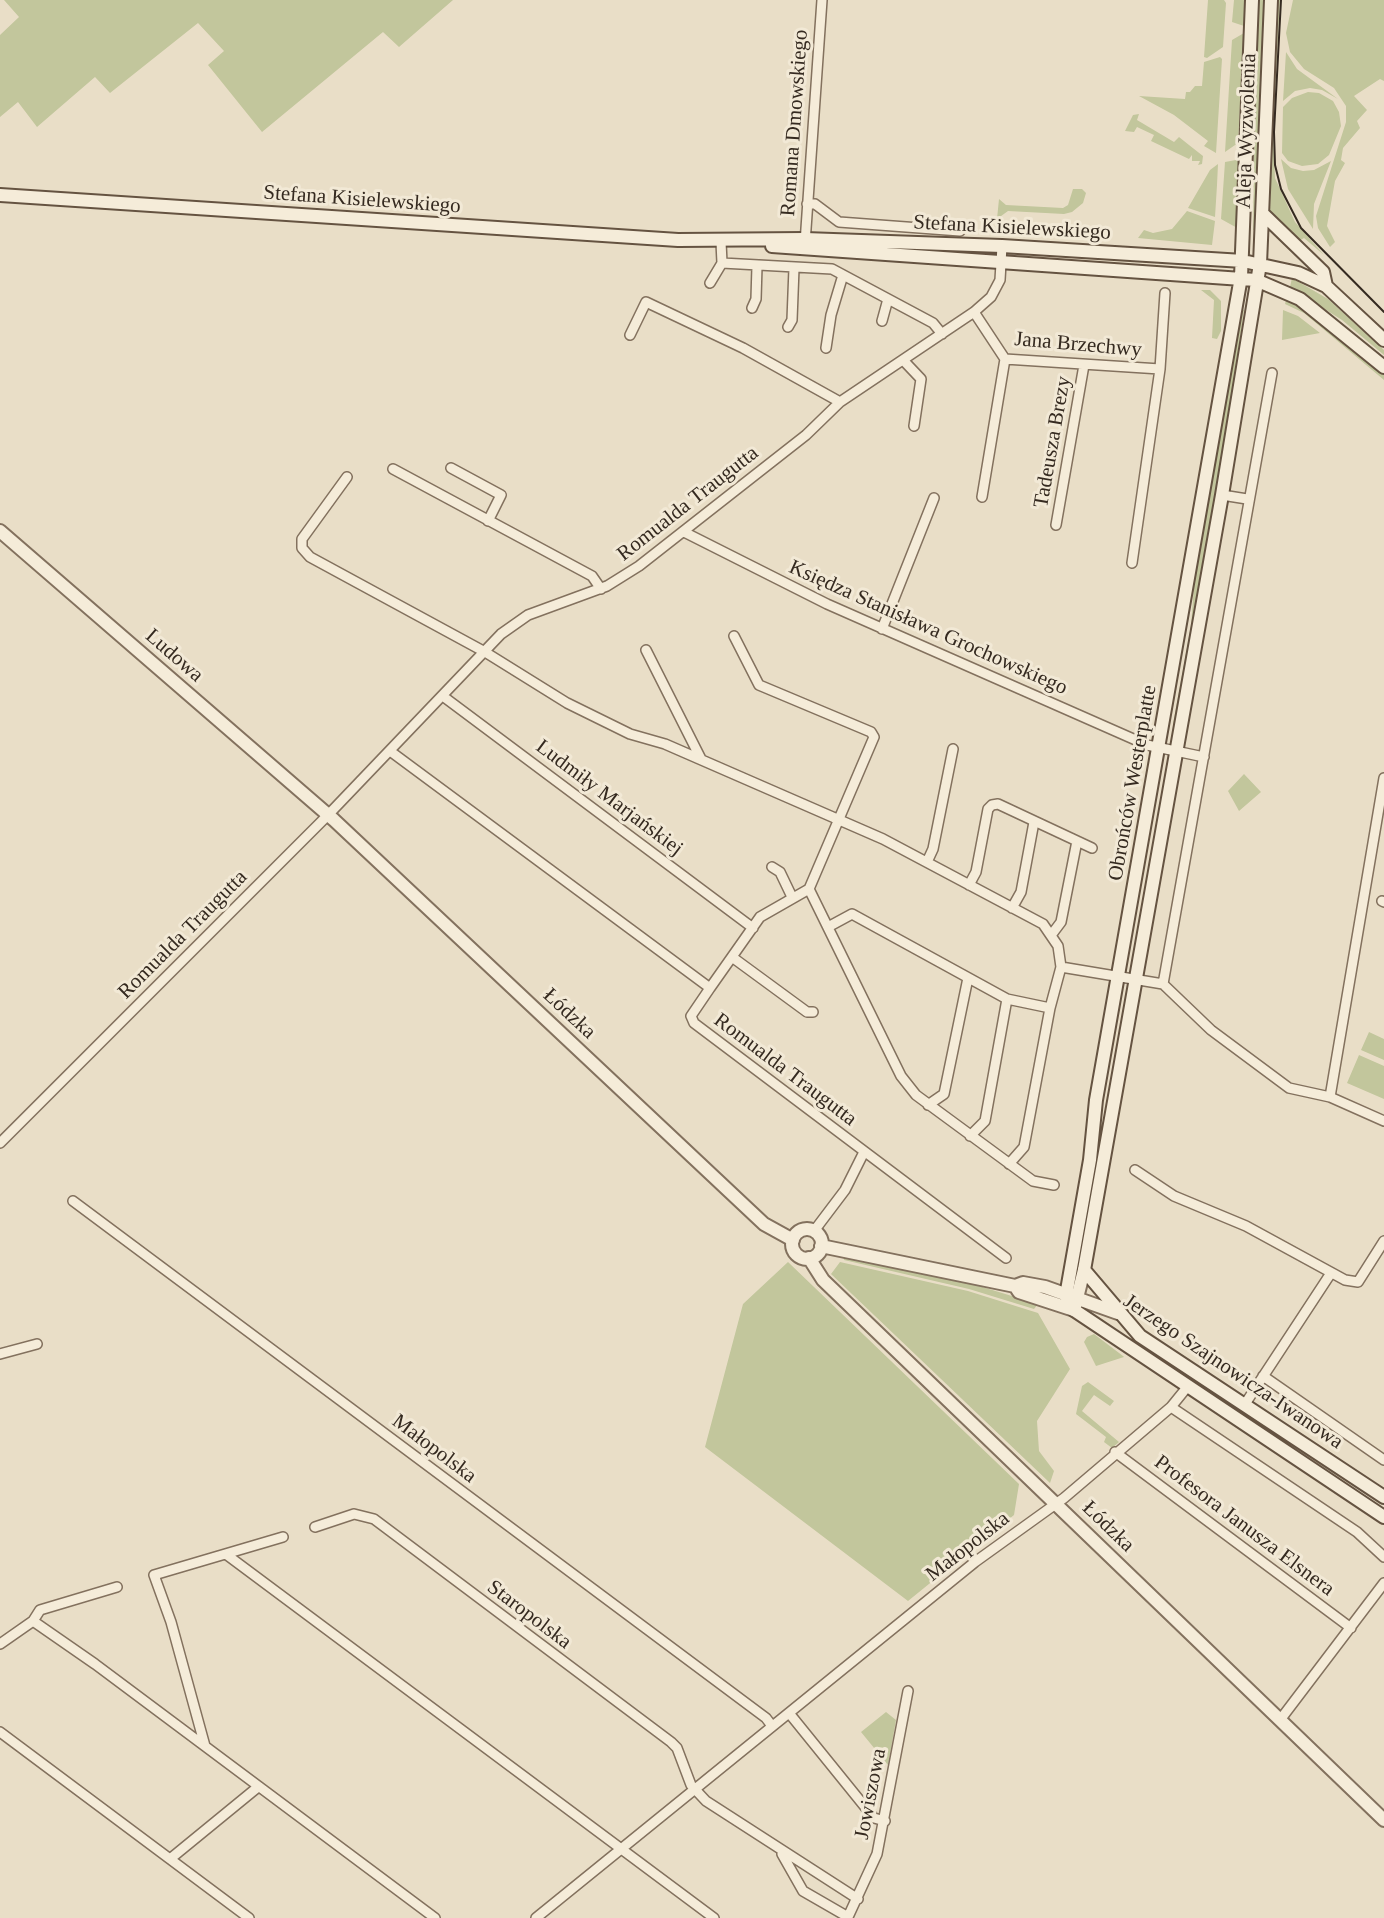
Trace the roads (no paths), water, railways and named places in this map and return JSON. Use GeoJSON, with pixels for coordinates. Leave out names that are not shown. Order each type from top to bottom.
{"type":"FeatureCollection","features":[{"type":"Feature","properties":{"kind":"main road","name":"Aleja Wyzwolenia"},"geometry":{"type":"LineString","coordinates":[[1243,261],[1252,0]]}},
{"type":"Feature","properties":{"kind":"main road","name":"Aleja Wyzwolenia"},"geometry":{"type":"LineString","coordinates":[[1260,264],[1271,0]]}},
{"type":"Feature","properties":{"kind":"main road","name":"Stefana Kisielewskiego"},"geometry":{"type":"LineString","coordinates":[[0,195],[721,242],[1002,246],[1243,261],[1298,273],[1326,286]]}},
{"type":"Feature","properties":{"kind":"main road"},"geometry":{"type":"LineString","coordinates":[[1263,215],[1323,272],[1326,286],[1384,340]]}},
{"type":"Feature","properties":{"kind":"main road","name":"Stefana Kisielewskiego"},"geometry":{"type":"LineString","coordinates":[[805,244],[1002,262],[1256,280],[1300,299],[1384,367]]}},
{"type":"Feature","properties":{"kind":"main road","name":"Obrońców Westerplatte"},"geometry":{"type":"LineString","coordinates":[[1072,1302],[1118,977],[1243,261]]}},
{"type":"Feature","properties":{"kind":"main road","name":"Obrońców Westerplatte"},"geometry":{"type":"LineString","coordinates":[[1072,1302],[1084,1270],[1133,979],[1222,495],[1260,264]]}},
{"type":"Feature","properties":{"kind":"main road","name":"Ludowa"},"geometry":{"type":"LineString","coordinates":[[0,531],[325,812]]}},
{"type":"Feature","properties":{"kind":"main road","name":"Łódzka"},"geometry":{"type":"LineString","coordinates":[[325,812],[764,1224],[793,1240]]}},
{"type":"Feature","properties":{"kind":"main road"},"geometry":{"type":"LineString","coordinates":[[801,1230],[814,1231],[821,1245],[818,1253],[809,1258],[796,1254],[793,1240],[801,1230]]}},
{"type":"Feature","properties":{"kind":"main road","name":"Jerzego Szajnowicza-Iwanowa"},"geometry":{"type":"LineString","coordinates":[[821,1245],[1014,1286],[1023,1283],[1072,1302],[1118,1313],[1140,1336],[1384,1497]]}},
{"type":"Feature","properties":{"kind":"main road","name":"Łódzka"},"geometry":{"type":"LineString","coordinates":[[809,1258],[824,1280],[1384,1820]]}},
{"type":"Feature","properties":{"kind":"main road"},"geometry":{"type":"LineString","coordinates":[[1084,1270],[1118,1313]]}},
{"type":"Feature","properties":{"kind":"main road","name":"Jerzego Szajnowicza-Iwanowa"},"geometry":{"type":"LineString","coordinates":[[1072,1302],[1100,1327],[1384,1517]]}},
{"type":"Feature","properties":{"kind":"street","name":"Romana Dmowskiego"},"geometry":{"type":"LineString","coordinates":[[805,244],[822,0]]}},
{"type":"Feature","properties":{"kind":"street"},"geometry":{"type":"LineString","coordinates":[[807,204],[815,204],[839,222],[960,230]]}},
{"type":"Feature","properties":{"kind":"street"},"geometry":{"type":"LineString","coordinates":[[710,283],[722,263],[721,242]]}},
{"type":"Feature","properties":{"kind":"street","name":"Romualda Traugutta"},"geometry":{"type":"LineString","coordinates":[[0,1143],[325,812],[444,697],[514,623],[528,615],[601,589],[639,566],[806,435],[840,402],[974,312],[991,297],[1000,280],[1002,246]]}},
{"type":"Feature","properties":{"kind":"street"},"geometry":{"type":"LineString","coordinates":[[722,263],[832,269],[933,323],[942,334]]}},
{"type":"Feature","properties":{"kind":"street"},"geometry":{"type":"LineString","coordinates":[[752,308],[756,299],[758,265]]}},
{"type":"Feature","properties":{"kind":"street"},"geometry":{"type":"LineString","coordinates":[[788,327],[792,320],[794,268]]}},
{"type":"Feature","properties":{"kind":"street"},"geometry":{"type":"LineString","coordinates":[[826,348],[831,315],[843,275]]}},
{"type":"Feature","properties":{"kind":"street"},"geometry":{"type":"LineString","coordinates":[[1132,563],[1160,369],[1165,293]]}},
{"type":"Feature","properties":{"kind":"street"},"geometry":{"type":"LineString","coordinates":[[883,321],[888,299]]}},
{"type":"Feature","properties":{"kind":"street"},"geometry":{"type":"LineString","coordinates":[[630,335],[646,302],[743,348],[840,402]]}},
{"type":"Feature","properties":{"kind":"street","name":"Jana Brzechwy"},"geometry":{"type":"LineString","coordinates":[[974,312],[1005,359],[1160,369]]}},
{"type":"Feature","properties":{"kind":"street"},"geometry":{"type":"LineString","coordinates":[[982,497],[1005,359]]}},
{"type":"Feature","properties":{"kind":"street"},"geometry":{"type":"LineString","coordinates":[[903,360],[922,379],[914,426]]}},
{"type":"Feature","properties":{"kind":"street","name":"Tadeusza Brezy"},"geometry":{"type":"LineString","coordinates":[[1056,524],[1084,365]]}},
{"type":"Feature","properties":{"kind":"street"},"geometry":{"type":"LineString","coordinates":[[1163,984],[1247,499],[1272,373]]}},
{"type":"Feature","properties":{"kind":"street"},"geometry":{"type":"LineString","coordinates":[[451,468],[501,495],[488,521]]}},
{"type":"Feature","properties":{"kind":"street"},"geometry":{"type":"LineString","coordinates":[[393,469],[592,576],[601,589]]}},
{"type":"Feature","properties":{"kind":"street"},"geometry":{"type":"LineString","coordinates":[[347,477],[302,539],[305,552],[485,652],[567,703],[630,734],[665,744],[841,820],[1043,924],[1052,933],[1058,946],[1061,967],[1050,1008],[1024,1147],[1009,1164]]}},
{"type":"Feature","properties":{"kind":"street"},"geometry":{"type":"LineString","coordinates":[[1222,495],[1247,499]]}},
{"type":"Feature","properties":{"kind":"street"},"geometry":{"type":"LineString","coordinates":[[883,629],[934,498]]}},
{"type":"Feature","properties":{"kind":"street","name":"Księdza Stanisława Grochowskiego"},"geometry":{"type":"LineString","coordinates":[[684,532],[883,629],[1159,749],[1204,757]]}},
{"type":"Feature","properties":{"kind":"street"},"geometry":{"type":"LineString","coordinates":[[710,988],[760,917],[809,889],[841,820],[874,737],[871,732],[759,685],[734,636]]}},
{"type":"Feature","properties":{"kind":"street"},"geometry":{"type":"LineString","coordinates":[[646,650],[701,759]]}},
{"type":"Feature","properties":{"kind":"street","name":"Ludmiły Marjańskiej"},"geometry":{"type":"LineString","coordinates":[[444,697],[753,928]]}},
{"type":"Feature","properties":{"kind":"street"},"geometry":{"type":"LineString","coordinates":[[926,862],[933,849],[953,749]]}},
{"type":"Feature","properties":{"kind":"street","name":"Romualda Traugutta"},"geometry":{"type":"LineString","coordinates":[[390,751],[710,988],[691,1016],[694,1023],[1006,1258]]}},
{"type":"Feature","properties":{"kind":"street"},"geometry":{"type":"LineString","coordinates":[[1330,1097],[1384,778]]}},
{"type":"Feature","properties":{"kind":"street"},"geometry":{"type":"LineString","coordinates":[[969,885],[976,872],[988,809],[998,804],[1092,848]]}},
{"type":"Feature","properties":{"kind":"street"},"geometry":{"type":"LineString","coordinates":[[1012,908],[1021,892],[1034,822]]}},
{"type":"Feature","properties":{"kind":"street"},"geometry":{"type":"LineString","coordinates":[[1052,933],[1061,922],[1077,841]]}},
{"type":"Feature","properties":{"kind":"street"},"geometry":{"type":"LineString","coordinates":[[772,867],[780,872],[792,897]]}},
{"type":"Feature","properties":{"kind":"street"},"geometry":{"type":"LineString","coordinates":[[809,889],[901,1076],[928,1105],[1009,1164],[1033,1181],[1054,1185]]}},
{"type":"Feature","properties":{"kind":"street"},"geometry":{"type":"LineString","coordinates":[[828,927],[852,914],[1007,999],[1050,1008]]}},
{"type":"Feature","properties":{"kind":"street"},"geometry":{"type":"LineString","coordinates":[[732,957],[807,1012],[813,1012]]}},
{"type":"Feature","properties":{"kind":"street"},"geometry":{"type":"LineString","coordinates":[[1061,967],[1163,984],[1211,1030],[1289,1088],[1330,1097],[1384,1121]]}},
{"type":"Feature","properties":{"kind":"street"},"geometry":{"type":"LineString","coordinates":[[928,1105],[944,1094],[968,978]]}},
{"type":"Feature","properties":{"kind":"street"},"geometry":{"type":"LineString","coordinates":[[970,1136],[985,1121],[1007,999]]}},
{"type":"Feature","properties":{"kind":"street"},"geometry":{"type":"LineString","coordinates":[[814,1231],[845,1190],[864,1152]]}},
{"type":"Feature","properties":{"kind":"street"},"geometry":{"type":"LineString","coordinates":[[1135,1170],[1174,1196],[1246,1226],[1331,1273],[1358,1282],[1384,1241]]}},
{"type":"Feature","properties":{"kind":"street","name":"Małopolska"},"geometry":{"type":"LineString","coordinates":[[74,1201],[766,1718],[772,1726]]}},
{"type":"Feature","properties":{"kind":"street"},"geometry":{"type":"LineString","coordinates":[[1245,1404],[1331,1273]]}},
{"type":"Feature","properties":{"kind":"street"},"geometry":{"type":"LineString","coordinates":[[0,1354],[37,1344]]}},
{"type":"Feature","properties":{"kind":"street"},"geometry":{"type":"LineString","coordinates":[[1262,1376],[1384,1460]]}},
{"type":"Feature","properties":{"kind":"street","name":"Małopolska"},"geometry":{"type":"LineString","coordinates":[[536,1918],[975,1562],[1056,1503],[1171,1406],[1188,1386]]}},
{"type":"Feature","properties":{"kind":"street"},"geometry":{"type":"LineString","coordinates":[[1171,1406],[1357,1532],[1384,1557]]}},
{"type":"Feature","properties":{"kind":"street","name":"Profesora Janusza Elsnera"},"geometry":{"type":"LineString","coordinates":[[1115,1452],[1351,1628]]}},
{"type":"Feature","properties":{"kind":"street","name":"Staropolska"},"geometry":{"type":"LineString","coordinates":[[315,1527],[354,1514],[374,1519],[671,1742],[677,1748],[694,1790]]}},
{"type":"Feature","properties":{"kind":"street"},"geometry":{"type":"LineString","coordinates":[[205,1746],[171,1622],[153,1575],[283,1537]]}},
{"type":"Feature","properties":{"kind":"street"},"geometry":{"type":"LineString","coordinates":[[227,1555],[714,1918]]}},
{"type":"Feature","properties":{"kind":"street"},"geometry":{"type":"LineString","coordinates":[[1280,1720],[1384,1583]]}},
{"type":"Feature","properties":{"kind":"street"},"geometry":{"type":"LineString","coordinates":[[0,1644],[33,1621],[40,1610],[117,1587]]}},
{"type":"Feature","properties":{"kind":"street"},"geometry":{"type":"LineString","coordinates":[[33,1621],[95,1664],[435,1918]]}},
{"type":"Feature","properties":{"kind":"street","name":"Jowiszowa"},"geometry":{"type":"LineString","coordinates":[[858,1899],[877,1854],[885,1821],[908,1691]]}},
{"type":"Feature","properties":{"kind":"street"},"geometry":{"type":"LineString","coordinates":[[789,1713],[874,1818],[885,1821]]}},
{"type":"Feature","properties":{"kind":"street"},"geometry":{"type":"LineString","coordinates":[[0,1732],[249,1918]]}},
{"type":"Feature","properties":{"kind":"street"},"geometry":{"type":"LineString","coordinates":[[170,1859],[258,1787]]}},
{"type":"Feature","properties":{"kind":"street"},"geometry":{"type":"LineString","coordinates":[[694,1790],[781,1852],[858,1899],[850,1914],[844,1918],[803,1891],[781,1852]]}},
{"type":"Feature","properties":{"kind":"tram line"},"geometry":{"type":"LineString","coordinates":[[1281,0],[1274,132],[1275,165],[1281,189],[1301,228],[1384,312]]}}]}
